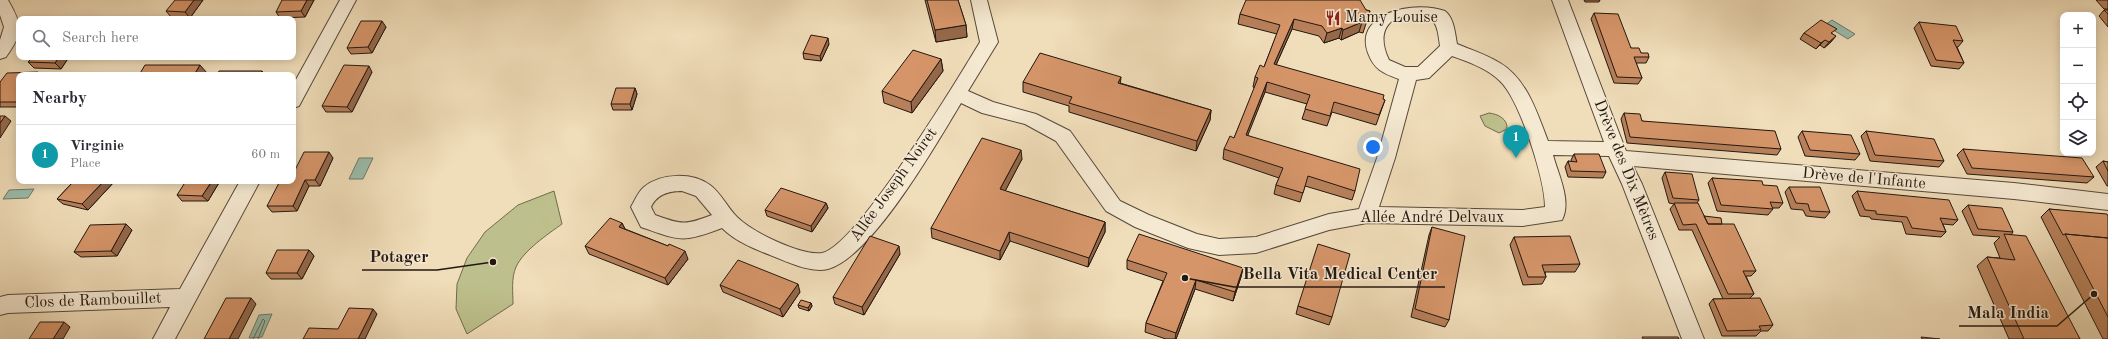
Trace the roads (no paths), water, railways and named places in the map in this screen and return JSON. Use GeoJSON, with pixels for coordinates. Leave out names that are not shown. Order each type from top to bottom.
{"type":"FeatureCollection","features":[{"type":"Feature","properties":{"kind":"street"},"geometry":{"type":"LineString","coordinates":[[0,0],[12,22],[7,32],[11,39],[0,53]]}},
{"type":"Feature","properties":{"kind":"street"},"geometry":{"type":"LineString","coordinates":[[296,96],[348,0]]}},
{"type":"Feature","properties":{"kind":"street","name":"Allée Joseph Noiret"},"geometry":{"type":"LineString","coordinates":[[726,218],[733,226],[755,240],[781,251],[810,260],[825,261],[844,252],[862,233],[958,94],[989,42],[988,32],[979,0]]}},
{"type":"Feature","properties":{"kind":"street","name":"Drève des Dix Mètres"},"geometry":{"type":"LineString","coordinates":[[1560,0],[1618,154],[1632,184],[1693,339]]}},
{"type":"Feature","properties":{"kind":"street"},"geometry":{"type":"LineString","coordinates":[[1430,4],[1438,14],[1445,27],[1449,48],[1423,73],[1403,74],[1382,64],[1376,51],[1374,37],[1379,22],[1389,13],[1399,8],[1430,4]]}},
{"type":"Feature","properties":{"kind":"street"},"geometry":{"type":"LineString","coordinates":[[1449,48],[1485,62],[1507,77],[1527,110],[1541,148],[1618,154]]}},
{"type":"Feature","properties":{"kind":"street"},"geometry":{"type":"LineString","coordinates":[[1368,215],[1386,158],[1409,74]]}},
{"type":"Feature","properties":{"kind":"street","name":"Allée André Delvaux"},"geometry":{"type":"LineString","coordinates":[[958,94],[988,108],[1030,119],[1064,136],[1113,206],[1142,222],[1195,242],[1219,247],[1256,245],[1329,222],[1368,215],[1522,218],[1555,214],[1555,196],[1541,148]]}},
{"type":"Feature","properties":{"kind":"street","name":"Drève de l'Infante"},"geometry":{"type":"LineString","coordinates":[[1618,154],[2014,191],[2108,202]]}},
{"type":"Feature","properties":{"kind":"street"},"geometry":{"type":"LineString","coordinates":[[164,339],[248,184]]}},
{"type":"Feature","properties":{"kind":"street","name":"Clos de Rambouillet"},"geometry":{"type":"LineString","coordinates":[[0,306],[8,304],[186,298]]}},
{"type":"Feature","properties":{"kind":"water"},"geometry":{"type":"Polygon","coordinates":[[[1832,20],[1855,34],[1848,39],[1825,25],[1832,20]]]}},
{"type":"Feature","properties":{"kind":"water"},"geometry":{"type":"Polygon","coordinates":[[[359,158],[373,158],[363,179],[349,179],[359,158]]]}},
{"type":"Feature","properties":{"kind":"water"},"geometry":{"type":"Polygon","coordinates":[[[34,189],[28,198],[3,199],[9,190],[34,189]]]}},
{"type":"Feature","properties":{"kind":"water"},"geometry":{"type":"Polygon","coordinates":[[[272,314],[262,337],[249,338],[259,315],[272,314]]]}},
{"type":"Feature","properties":{"kind":"place","name":"Mamy Louise"},"geometry":{"type":"Point","coordinates":[1333,18]}},
{"type":"Feature","properties":{"kind":"place","name":"Virginie"},"geometry":{"type":"Point","coordinates":[1516,158]}},
{"type":"Feature","properties":{"kind":"place","name":"Potager"},"geometry":{"type":"Point","coordinates":[493,262]}},
{"type":"Feature","properties":{"kind":"place","name":"Bella Vita Medical Center"},"geometry":{"type":"Point","coordinates":[1185,278]}},
{"type":"Feature","properties":{"kind":"place","name":"Mala India"},"geometry":{"type":"Point","coordinates":[2094,294]}}]}
